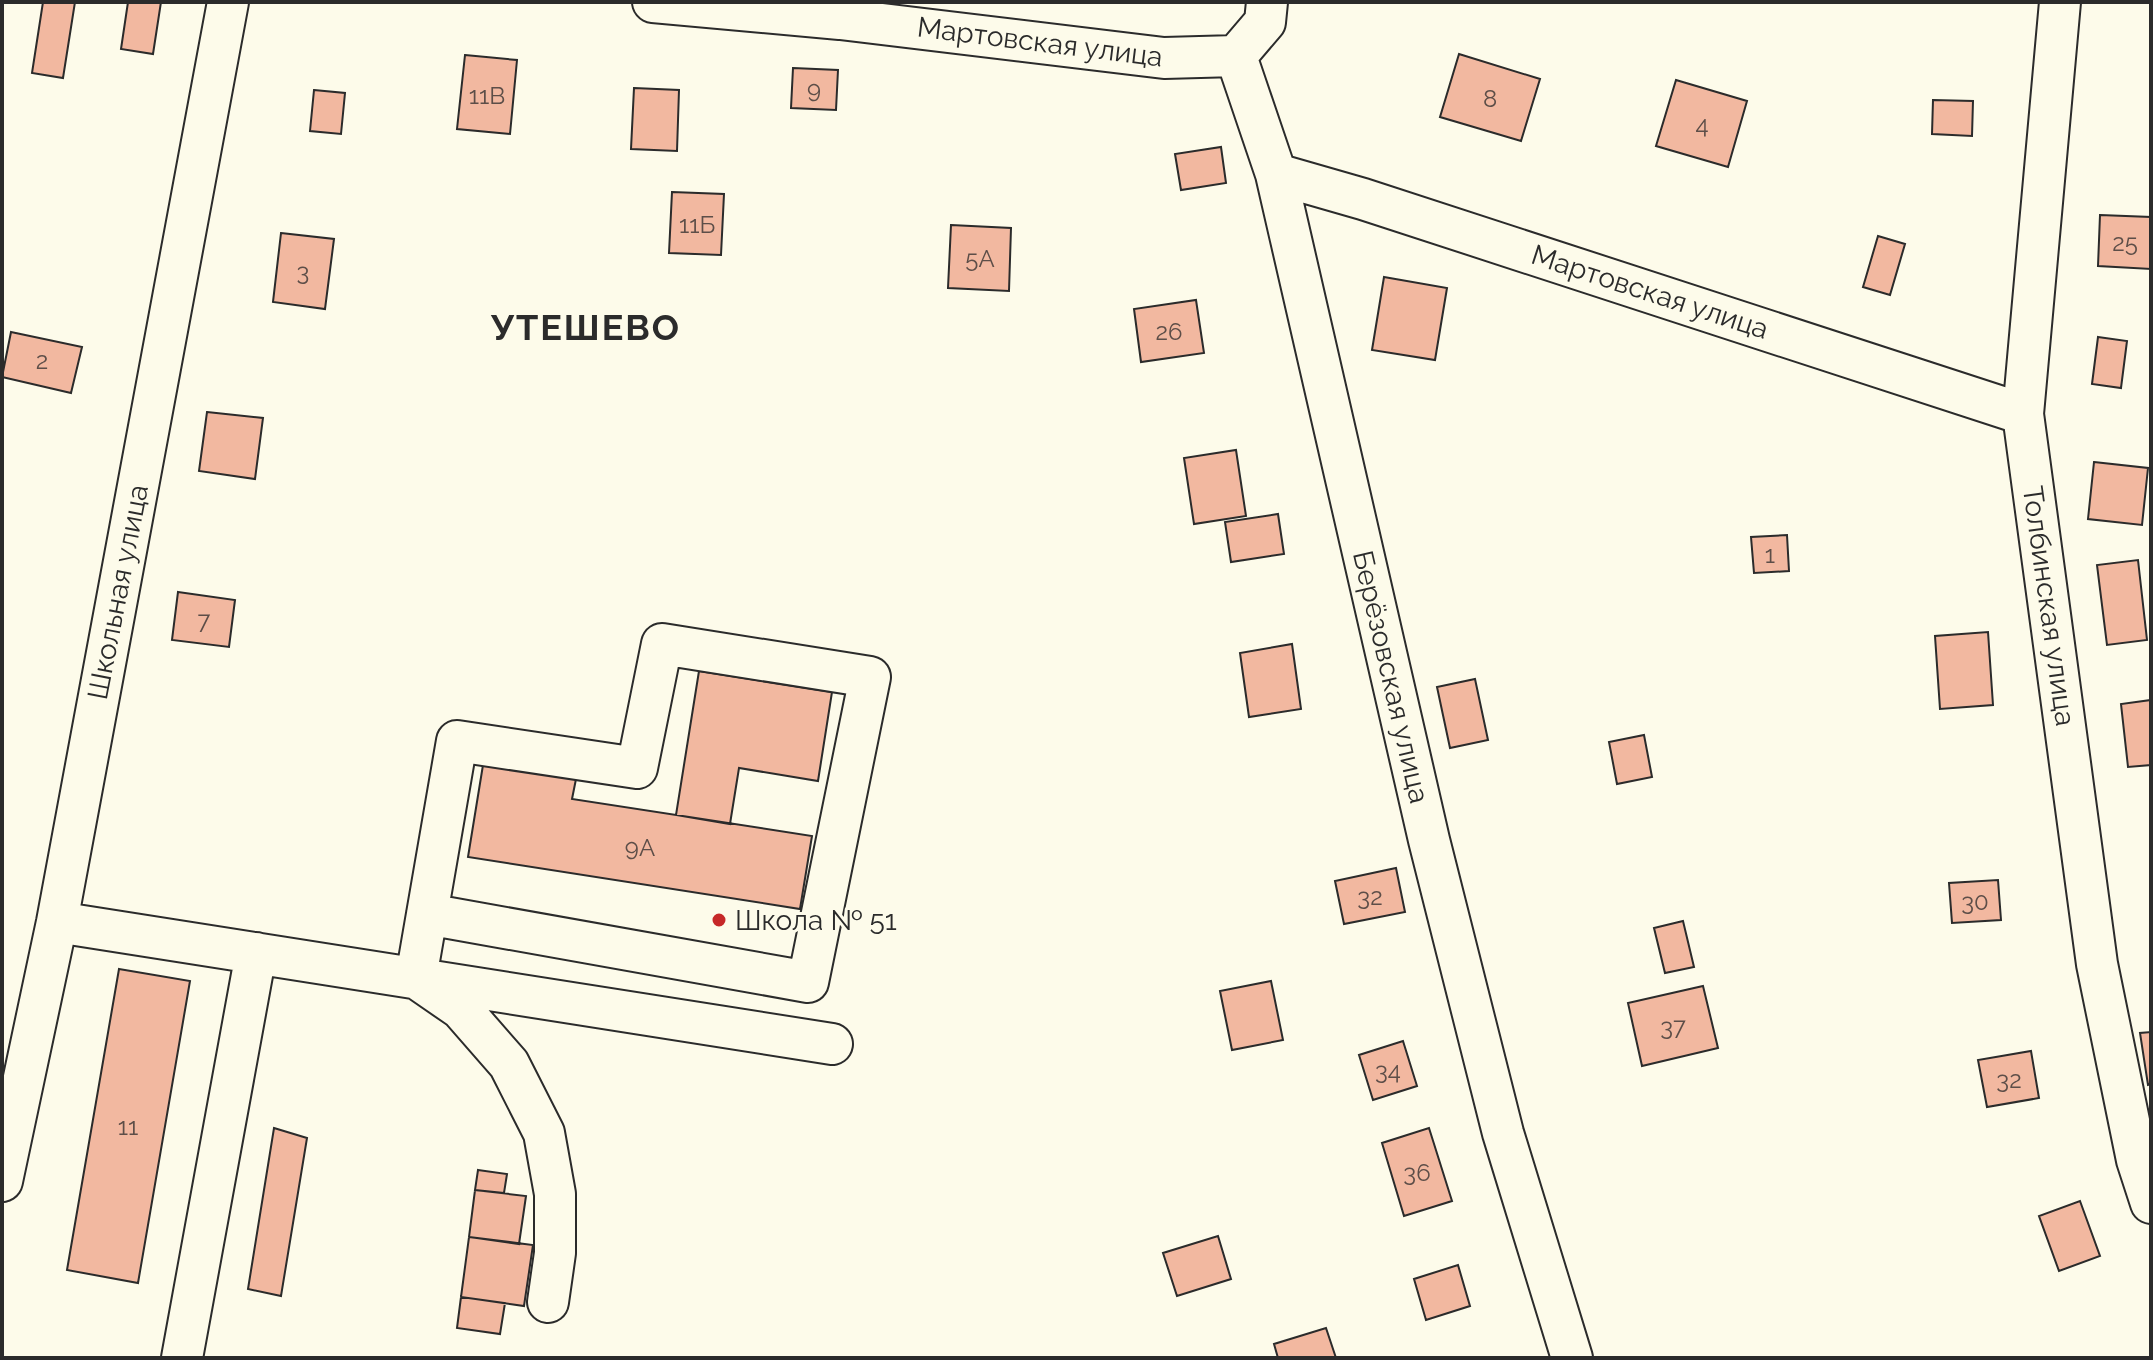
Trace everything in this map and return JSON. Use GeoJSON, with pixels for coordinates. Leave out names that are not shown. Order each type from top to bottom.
{"type":"FeatureCollection","features":[{"type":"Feature","properties":{"kind":"street","name":"Школьная улица"},"geometry":{"type":"LineString","coordinates":[[2,1181],[57,922],[228,2]]}},
{"type":"Feature","properties":{"kind":"street","name":"Мартовская улица"},"geometry":{"type":"LineString","coordinates":[[653,2],[840,19],[1164,58],[1236,56]]}},
{"type":"Feature","properties":{"kind":"street"},"geometry":{"type":"LineString","coordinates":[[1236,56],[1265,22],[1267,2]]}},
{"type":"Feature","properties":{"kind":"street","name":"Толбинская улица"},"geometry":{"type":"LineString","coordinates":[[2060,2],[2023,414],[2097,964],[2137,1160],[2151,1203]]}},
{"type":"Feature","properties":{"kind":"street","name":"Берёзовская улица"},"geometry":{"type":"LineString","coordinates":[[1236,56],[1276,174],[1432,855],[1503,1133],[1572,1358]]}},
{"type":"Feature","properties":{"kind":"street","name":"Мартовская улица"},"geometry":{"type":"LineString","coordinates":[[1276,174],[1378,204],[2023,414]]}},
{"type":"Feature","properties":{"kind":"street"},"geometry":{"type":"LineString","coordinates":[[416,978],[427,914],[457,741],[637,768],[662,644],[870,677],[808,982],[427,914]]}},
{"type":"Feature","properties":{"kind":"street"},"geometry":{"type":"LineString","coordinates":[[57,922],[832,1044]]}},
{"type":"Feature","properties":{"kind":"street"},"geometry":{"type":"LineString","coordinates":[[182,1358],[256,953]]}},
{"type":"Feature","properties":{"kind":"street"},"geometry":{"type":"LineString","coordinates":[[416,978],[461,1009],[509,1064],[544,1133],[555,1194],[555,1253],[548,1302]]}},
{"type":"Feature","properties":{"kind":"building"},"geometry":{"type":"Polygon","coordinates":[[[43,2],[75,2],[63,78],[32,73],[43,2]]]}},
{"type":"Feature","properties":{"kind":"building"},"geometry":{"type":"Polygon","coordinates":[[[128,2],[161,2],[153,54],[121,49],[128,2]]]}},
{"type":"Feature","properties":{"kind":"building"},"geometry":{"type":"Polygon","coordinates":[[[1459,54],[1540,79],[1521,141],[1440,117],[1459,54]]]}},
{"type":"Feature","properties":{"kind":"building"},"geometry":{"type":"Polygon","coordinates":[[[465,55],[517,60],[510,134],[457,129],[465,55]]]}},
{"type":"Feature","properties":{"kind":"building"},"geometry":{"type":"Polygon","coordinates":[[[793,68],[838,70],[836,110],[791,108],[793,68]]]}},
{"type":"Feature","properties":{"kind":"building"},"geometry":{"type":"Polygon","coordinates":[[[1676,80],[1747,101],[1728,167],[1656,146],[1676,80]]]}},
{"type":"Feature","properties":{"kind":"building"},"geometry":{"type":"Polygon","coordinates":[[[634,88],[679,90],[677,151],[631,149],[634,88]]]}},
{"type":"Feature","properties":{"kind":"building"},"geometry":{"type":"Polygon","coordinates":[[[314,90],[345,93],[341,134],[310,131],[314,90]]]}},
{"type":"Feature","properties":{"kind":"building"},"geometry":{"type":"Polygon","coordinates":[[[1933,100],[1973,101],[1972,136],[1932,134],[1933,100]]]}},
{"type":"Feature","properties":{"kind":"building"},"geometry":{"type":"Polygon","coordinates":[[[1221,147],[1226,183],[1181,190],[1175,154],[1221,147]]]}},
{"type":"Feature","properties":{"kind":"building"},"geometry":{"type":"Polygon","coordinates":[[[672,192],[724,194],[721,255],[669,253],[672,192]]]}},
{"type":"Feature","properties":{"kind":"building"},"geometry":{"type":"Polygon","coordinates":[[[2100,215],[2151,217],[2151,269],[2098,266],[2100,215]]]}},
{"type":"Feature","properties":{"kind":"building"},"geometry":{"type":"Polygon","coordinates":[[[951,225],[1011,228],[1009,291],[948,288],[951,225]]]}},
{"type":"Feature","properties":{"kind":"building"},"geometry":{"type":"Polygon","coordinates":[[[281,233],[334,239],[325,309],[273,302],[281,233]]]}},
{"type":"Feature","properties":{"kind":"building"},"geometry":{"type":"Polygon","coordinates":[[[1878,236],[1905,244],[1890,295],[1863,287],[1878,236]]]}},
{"type":"Feature","properties":{"kind":"building"},"geometry":{"type":"Polygon","coordinates":[[[1384,277],[1447,288],[1435,360],[1372,350],[1384,277]]]}},
{"type":"Feature","properties":{"kind":"building"},"geometry":{"type":"Polygon","coordinates":[[[1196,300],[1204,353],[1141,362],[1134,309],[1196,300]]]}},
{"type":"Feature","properties":{"kind":"building"},"geometry":{"type":"Polygon","coordinates":[[[11,332],[82,347],[71,393],[2,377],[11,332]]]}},
{"type":"Feature","properties":{"kind":"building"},"geometry":{"type":"Polygon","coordinates":[[[2098,337],[2127,341],[2121,388],[2092,384],[2098,337]]]}},
{"type":"Feature","properties":{"kind":"building"},"geometry":{"type":"Polygon","coordinates":[[[207,412],[263,418],[255,479],[199,471],[207,412]]]}},
{"type":"Feature","properties":{"kind":"building"},"geometry":{"type":"Polygon","coordinates":[[[1236,450],[1246,516],[1194,524],[1184,458],[1236,450]]]}},
{"type":"Feature","properties":{"kind":"building"},"geometry":{"type":"Polygon","coordinates":[[[2094,462],[2148,468],[2142,525],[2088,519],[2094,462]]]}},
{"type":"Feature","properties":{"kind":"building"},"geometry":{"type":"Polygon","coordinates":[[[1278,514],[1284,554],[1231,562],[1225,522],[1278,514]]]}},
{"type":"Feature","properties":{"kind":"building"},"geometry":{"type":"Polygon","coordinates":[[[1787,535],[1789,571],[1754,573],[1751,537],[1787,535]]]}},
{"type":"Feature","properties":{"kind":"building"},"geometry":{"type":"Polygon","coordinates":[[[2138,560],[2147,640],[2107,645],[2097,565],[2138,560]]]}},
{"type":"Feature","properties":{"kind":"building"},"geometry":{"type":"Polygon","coordinates":[[[178,592],[235,600],[229,647],[172,640],[178,592]]]}},
{"type":"Feature","properties":{"kind":"building"},"geometry":{"type":"Polygon","coordinates":[[[1988,632],[1993,705],[1940,709],[1935,636],[1988,632]]]}},
{"type":"Feature","properties":{"kind":"building"},"geometry":{"type":"Polygon","coordinates":[[[1292,644],[1301,709],[1249,717],[1240,653],[1292,644]]]}},
{"type":"Feature","properties":{"kind":"building"},"geometry":{"type":"Polygon","coordinates":[[[699,671],[832,692],[818,781],[739,768],[730,824],[676,815],[699,671]]]}},
{"type":"Feature","properties":{"kind":"building"},"geometry":{"type":"Polygon","coordinates":[[[1475,679],[1488,740],[1450,748],[1437,687],[1475,679]]]}},
{"type":"Feature","properties":{"kind":"building"},"geometry":{"type":"Polygon","coordinates":[[[2151,700],[2151,765],[2128,767],[2121,704],[2151,700]]]}},
{"type":"Feature","properties":{"kind":"building"},"geometry":{"type":"Polygon","coordinates":[[[1644,735],[1652,777],[1617,784],[1609,742],[1644,735]]]}},
{"type":"Feature","properties":{"kind":"building"},"geometry":{"type":"Polygon","coordinates":[[[483,765],[576,779],[572,799],[812,836],[800,909],[468,857],[483,765]]]}},
{"type":"Feature","properties":{"kind":"building"},"geometry":{"type":"Polygon","coordinates":[[[1396,868],[1405,912],[1344,924],[1335,881],[1396,868]]]}},
{"type":"Feature","properties":{"kind":"building"},"geometry":{"type":"Polygon","coordinates":[[[1998,880],[2001,920],[1952,923],[1949,883],[1998,880]]]}},
{"type":"Feature","properties":{"kind":"building"},"geometry":{"type":"Polygon","coordinates":[[[1683,921],[1694,967],[1665,973],[1654,928],[1683,921]]]}},
{"type":"Feature","properties":{"kind":"building"},"geometry":{"type":"Polygon","coordinates":[[[119,969],[190,981],[138,1283],[67,1270],[119,969]]]}},
{"type":"Feature","properties":{"kind":"building"},"geometry":{"type":"Polygon","coordinates":[[[1271,981],[1283,1040],[1232,1050],[1220,991],[1271,981]]]}},
{"type":"Feature","properties":{"kind":"building"},"geometry":{"type":"Polygon","coordinates":[[[1703,986],[1718,1048],[1642,1066],[1628,1003],[1703,986]]]}},
{"type":"Feature","properties":{"kind":"building"},"geometry":{"type":"Polygon","coordinates":[[[2151,1032],[2151,1084],[2148,1085],[2140,1033],[2151,1032]]]}},
{"type":"Feature","properties":{"kind":"building"},"geometry":{"type":"Polygon","coordinates":[[[1403,1041],[1417,1086],[1373,1100],[1359,1055],[1403,1041]]]}},
{"type":"Feature","properties":{"kind":"building"},"geometry":{"type":"Polygon","coordinates":[[[2031,1051],[2039,1098],[1987,1107],[1978,1060],[2031,1051]]]}},
{"type":"Feature","properties":{"kind":"building"},"geometry":{"type":"Polygon","coordinates":[[[274,1128],[307,1138],[281,1296],[248,1289],[274,1128]]]}},
{"type":"Feature","properties":{"kind":"building"},"geometry":{"type":"Polygon","coordinates":[[[1429,1128],[1452,1201],[1404,1216],[1382,1143],[1429,1128]]]}},
{"type":"Feature","properties":{"kind":"building"},"geometry":{"type":"Polygon","coordinates":[[[478,1170],[507,1174],[504,1193],[475,1190],[478,1170]]]}},
{"type":"Feature","properties":{"kind":"building"},"geometry":{"type":"Polygon","coordinates":[[[475,1190],[526,1196],[519,1244],[469,1237],[475,1190]]]}},
{"type":"Feature","properties":{"kind":"building"},"geometry":{"type":"Polygon","coordinates":[[[2080,1201],[2100,1256],[2059,1271],[2039,1216],[2080,1201]]]}},
{"type":"Feature","properties":{"kind":"building"},"geometry":{"type":"Polygon","coordinates":[[[1218,1236],[1231,1279],[1177,1296],[1163,1253],[1218,1236]]]}},
{"type":"Feature","properties":{"kind":"building"},"geometry":{"type":"Polygon","coordinates":[[[469,1237],[533,1245],[524,1306],[461,1297],[469,1237]]]}},
{"type":"Feature","properties":{"kind":"building"},"geometry":{"type":"Polygon","coordinates":[[[1458,1265],[1470,1306],[1426,1320],[1414,1279],[1458,1265]]]}},
{"type":"Feature","properties":{"kind":"building"},"geometry":{"type":"Polygon","coordinates":[[[461,1297],[505,1303],[500,1334],[457,1328],[461,1297]]]}},
{"type":"Feature","properties":{"kind":"building"},"geometry":{"type":"Polygon","coordinates":[[[1326,1328],[1336,1358],[1278,1358],[1274,1344],[1326,1328]]]}},
{"type":"Feature","properties":{"kind":"place","name":"Школа № 51"},"geometry":{"type":"Point","coordinates":[719,920]}},
{"type":"Feature","properties":{"kind":"district","name":"УТЕШЕВО"},"geometry":{"type":"Point","coordinates":[586,327]}}]}
